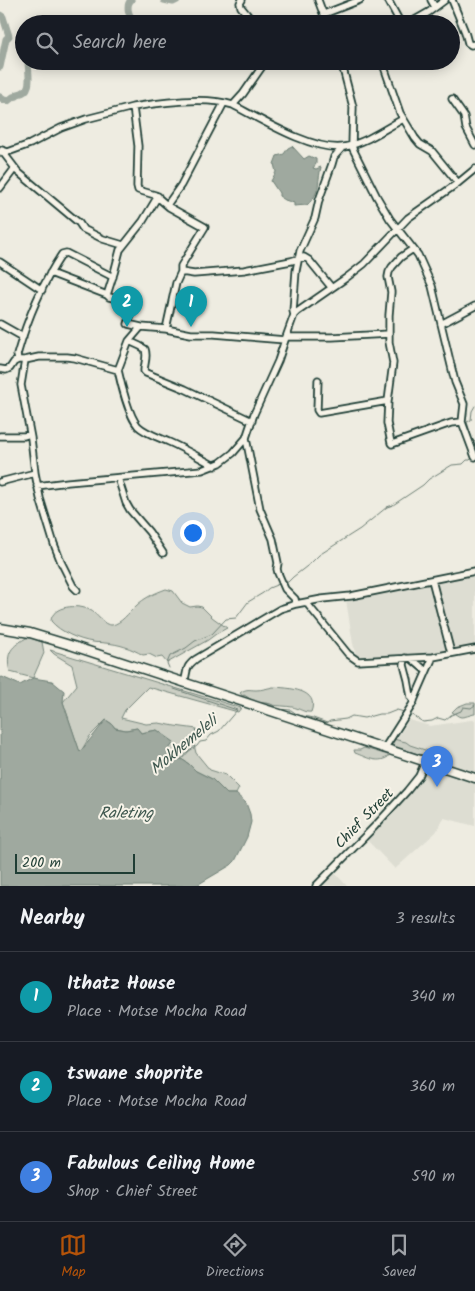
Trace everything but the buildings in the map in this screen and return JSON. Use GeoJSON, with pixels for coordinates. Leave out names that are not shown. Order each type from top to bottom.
{"type":"FeatureCollection","features":[{"type":"Feature","properties":{"kind":"main road"},"geometry":{"type":"LineString","coordinates":[[0,628],[30,633],[475,778]]}},
{"type":"Feature","properties":{"kind":"street"},"geometry":{"type":"LineString","coordinates":[[242,0],[240,3],[241,7],[248,15]]}},
{"type":"Feature","properties":{"kind":"street"},"geometry":{"type":"LineString","coordinates":[[318,0],[324,14],[360,0]]}},
{"type":"Feature","properties":{"kind":"street"},"geometry":{"type":"LineString","coordinates":[[388,0],[396,15]]}},
{"type":"Feature","properties":{"kind":"street"},"geometry":{"type":"LineString","coordinates":[[431,0],[435,7]]}},
{"type":"Feature","properties":{"kind":"street"},"geometry":{"type":"LineString","coordinates":[[422,15],[444,0]]}},
{"type":"Feature","properties":{"kind":"street"},"geometry":{"type":"LineString","coordinates":[[452,0],[458,15]]}},
{"type":"Feature","properties":{"kind":"street"},"geometry":{"type":"LineString","coordinates":[[460,22],[468,43],[471,45],[475,44]]}},
{"type":"Feature","properties":{"kind":"street"},"geometry":{"type":"LineString","coordinates":[[233,105],[260,70]]}},
{"type":"Feature","properties":{"kind":"street"},"geometry":{"type":"LineString","coordinates":[[343,70],[352,104],[352,144],[361,167],[377,197],[390,219],[413,249],[432,286],[455,382],[464,404],[462,422],[475,457]]}},
{"type":"Feature","properties":{"kind":"street"},"geometry":{"type":"LineString","coordinates":[[385,70],[403,119],[417,142],[432,151],[458,184]]}},
{"type":"Feature","properties":{"kind":"street"},"geometry":{"type":"LineString","coordinates":[[452,98],[464,116],[466,128],[475,145]]}},
{"type":"Feature","properties":{"kind":"street"},"geometry":{"type":"LineString","coordinates":[[1,150],[8,152],[30,144],[61,128],[86,119],[158,102],[185,100],[233,105],[298,138],[316,144],[343,147],[370,137],[403,119]]}},
{"type":"Feature","properties":{"kind":"street"},"geometry":{"type":"LineString","coordinates":[[167,205],[181,185],[224,103]]}},
{"type":"Feature","properties":{"kind":"street"},"geometry":{"type":"LineString","coordinates":[[133,107],[138,146],[137,188],[140,191],[158,196],[167,205],[205,227],[181,266],[166,328]]}},
{"type":"Feature","properties":{"kind":"street"},"geometry":{"type":"LineString","coordinates":[[294,315],[300,251],[315,218],[319,200],[334,157],[343,147]]}},
{"type":"Feature","properties":{"kind":"street"},"geometry":{"type":"LineString","coordinates":[[1,150],[27,180],[79,222],[85,231],[102,239],[123,245]]}},
{"type":"Feature","properties":{"kind":"street"},"geometry":{"type":"LineString","coordinates":[[0,188],[16,168]]}},
{"type":"Feature","properties":{"kind":"street"},"geometry":{"type":"LineString","coordinates":[[38,486],[202,470],[226,459],[246,438],[278,361],[294,315],[300,308],[364,264],[408,218],[458,184],[475,169]]}},
{"type":"Feature","properties":{"kind":"street"},"geometry":{"type":"LineString","coordinates":[[108,295],[118,254],[143,221],[158,196]]}},
{"type":"Feature","properties":{"kind":"street"},"geometry":{"type":"LineString","coordinates":[[413,249],[401,257],[392,267],[388,277],[391,292],[389,334],[393,363],[387,423],[392,444],[451,423],[462,422]]}},
{"type":"Feature","properties":{"kind":"street"},"geometry":{"type":"LineString","coordinates":[[18,360],[17,355],[23,336],[42,290],[50,273],[64,253],[113,277]]}},
{"type":"Feature","properties":{"kind":"street"},"geometry":{"type":"LineString","coordinates":[[181,272],[194,274],[244,270],[304,257],[310,260],[331,287]]}},
{"type":"Feature","properties":{"kind":"street"},"geometry":{"type":"LineString","coordinates":[[0,262],[42,290]]}},
{"type":"Feature","properties":{"kind":"street"},"geometry":{"type":"LineString","coordinates":[[50,273],[108,296],[135,303],[128,324],[141,327],[166,328],[191,334],[286,339],[389,334]]}},
{"type":"Feature","properties":{"kind":"street"},"geometry":{"type":"LineString","coordinates":[[441,324],[475,306]]}},
{"type":"Feature","properties":{"kind":"street"},"geometry":{"type":"LineString","coordinates":[[0,324],[23,336]]}},
{"type":"Feature","properties":{"kind":"street"},"geometry":{"type":"LineString","coordinates":[[141,327],[129,341],[118,370],[134,420],[139,427],[214,466]]}},
{"type":"Feature","properties":{"kind":"street"},"geometry":{"type":"LineString","coordinates":[[129,341],[140,346],[146,353],[144,371],[252,421]]}},
{"type":"Feature","properties":{"kind":"street"},"geometry":{"type":"LineString","coordinates":[[0,369],[6,370],[10,368],[18,360],[39,357],[75,358],[118,370]]}},
{"type":"Feature","properties":{"kind":"street"},"geometry":{"type":"LineString","coordinates":[[25,360],[21,385],[35,463],[35,473],[54,544],[72,586],[77,590]]}},
{"type":"Feature","properties":{"kind":"street"},"geometry":{"type":"LineString","coordinates":[[318,380],[317,410],[319,413],[388,401]]}},
{"type":"Feature","properties":{"kind":"street"},"geometry":{"type":"LineString","coordinates":[[0,436],[24,436],[30,434]]}},
{"type":"Feature","properties":{"kind":"street"},"geometry":{"type":"LineString","coordinates":[[246,438],[260,509],[274,539],[278,573],[285,588],[295,599],[296,604]]}},
{"type":"Feature","properties":{"kind":"street"},"geometry":{"type":"LineString","coordinates":[[0,482],[35,473]]}},
{"type":"Feature","properties":{"kind":"street"},"geometry":{"type":"LineString","coordinates":[[118,478],[130,510],[149,532],[163,553]]}},
{"type":"Feature","properties":{"kind":"street"},"geometry":{"type":"LineString","coordinates":[[184,683],[189,664],[280,609],[296,604],[352,596],[475,571]]}},
{"type":"Feature","properties":{"kind":"street"},"geometry":{"type":"LineString","coordinates":[[432,580],[451,653]]}},
{"type":"Feature","properties":{"kind":"street"},"geometry":{"type":"LineString","coordinates":[[307,602],[348,654],[358,661],[433,657],[475,649]]}},
{"type":"Feature","properties":{"kind":"street"},"geometry":{"type":"LineString","coordinates":[[384,749],[414,701],[433,657]]}},
{"type":"Feature","properties":{"kind":"street"},"geometry":{"type":"LineString","coordinates":[[405,658],[404,665],[411,697],[414,701]]}},
{"type":"Feature","properties":{"kind":"street"},"geometry":{"type":"LineString","coordinates":[[412,659],[426,672]]}},
{"type":"Feature","properties":{"kind":"street","name":"Chief Street"},"geometry":{"type":"LineString","coordinates":[[316,886],[407,792],[419,776],[425,762]]}},
{"type":"Feature","properties":{"kind":"shaded area"},"geometry":{"type":"Polygon","coordinates":[[[475,572],[475,653],[444,659],[359,664],[353,644],[346,600],[475,572]]]}},
{"type":"Feature","properties":{"kind":"shaded area"},"geometry":{"type":"Polygon","coordinates":[[[166,589],[173,591],[182,603],[190,607],[202,607],[227,628],[167,663],[162,657],[157,658],[149,654],[143,655],[120,645],[88,641],[76,637],[59,629],[51,621],[52,616],[61,609],[79,607],[90,610],[106,624],[116,624],[143,601],[166,589]]]}},
{"type":"Feature","properties":{"kind":"shaded area"},"geometry":{"type":"Polygon","coordinates":[[[28,637],[42,642],[44,653],[33,678],[10,672],[8,659],[11,650],[28,637]]]}},
{"type":"Feature","properties":{"kind":"shaded area"},"geometry":{"type":"Polygon","coordinates":[[[50,650],[241,708],[238,712],[148,687],[125,710],[121,718],[146,724],[159,723],[197,729],[193,741],[196,753],[210,770],[226,775],[239,788],[236,794],[227,794],[212,779],[196,771],[175,755],[169,749],[173,742],[157,730],[141,733],[137,728],[126,730],[115,728],[106,720],[90,736],[80,753],[63,702],[77,685],[72,665],[50,650]]]}},
{"type":"Feature","properties":{"kind":"shaded area"},"geometry":{"type":"Polygon","coordinates":[[[273,687],[294,689],[307,694],[313,704],[311,712],[292,707],[255,703],[244,699],[240,693],[246,690],[273,687]]]}},
{"type":"Feature","properties":{"kind":"shaded area"},"geometry":{"type":"Polygon","coordinates":[[[467,703],[475,703],[475,714],[461,717],[452,712],[457,707],[467,703]]]}},
{"type":"Feature","properties":{"kind":"shaded area"},"geometry":{"type":"Polygon","coordinates":[[[409,720],[430,726],[475,720],[475,826],[444,818],[436,832],[395,869],[366,839],[423,779],[428,756],[394,743],[409,720]]]}},
{"type":"Feature","properties":{"kind":"shaded area"},"geometry":{"type":"Polygon","coordinates":[[[393,739],[434,753],[436,756],[433,760],[398,748],[391,744],[393,739]]]}},
{"type":"Feature","properties":{"kind":"shaded area"},"geometry":{"type":"Polygon","coordinates":[[[364,748],[388,755],[388,757],[376,760],[355,753],[354,750],[364,748]]]}},
{"type":"Feature","properties":{"kind":"shaded area"},"geometry":{"type":"Polygon","coordinates":[[[334,872],[347,886],[321,886],[334,872]]]}},
{"type":"Feature","properties":{"kind":"water"},"geometry":{"type":"Polygon","coordinates":[[[292,146],[304,159],[309,156],[316,159],[316,164],[313,168],[321,167],[317,192],[307,205],[294,206],[294,203],[279,196],[271,181],[276,172],[274,164],[277,156],[284,154],[292,146]]]}},
{"type":"Feature","properties":{"kind":"water","name":"Raleting"},"geometry":{"type":"Polygon","coordinates":[[[2,677],[20,685],[33,678],[52,681],[64,691],[63,702],[80,752],[106,720],[115,728],[126,730],[137,728],[141,733],[157,730],[174,742],[169,749],[175,755],[196,771],[212,779],[227,794],[236,794],[246,803],[251,822],[247,837],[235,861],[197,885],[0,886],[0,678],[2,677]]]}},
{"type":"Feature","properties":{"kind":"waterway"},"geometry":{"type":"LineString","coordinates":[[130,15],[128,7],[131,0]]}},
{"type":"Feature","properties":{"kind":"waterway"},"geometry":{"type":"LineString","coordinates":[[164,0],[173,2],[177,0]]}},
{"type":"Feature","properties":{"kind":"waterway"},"geometry":{"type":"LineString","coordinates":[[0,15],[3,17],[9,36],[6,39],[0,67]]}},
{"type":"Feature","properties":{"kind":"waterway"},"geometry":{"type":"LineString","coordinates":[[0,97],[8,101],[23,93],[28,86],[28,70]]}},
{"type":"Feature","properties":{"kind":"waterway","name":"Mokhemeleli"},"geometry":{"type":"LineString","coordinates":[[475,406],[472,411],[471,420],[467,422],[472,439],[475,442]]}},
{"type":"Feature","properties":{"kind":"waterway","name":"Mokhemeleli"},"geometry":{"type":"LineString","coordinates":[[284,583],[288,582],[319,555],[360,529],[387,507],[393,505],[429,479],[452,465],[463,464],[471,459]]}},
{"type":"Feature","properties":{"kind":"waterway","name":"Mokhemeleli"},"geometry":{"type":"LineString","coordinates":[[169,668],[167,663],[170,656],[195,641],[212,634],[226,619],[236,618],[248,602],[269,588],[279,584]]}},
{"type":"Feature","properties":{"kind":"waterway","name":"Mokhemeleli"},"geometry":{"type":"LineString","coordinates":[[174,689],[237,710],[219,731],[211,735],[206,741],[200,742],[181,760]]}},
{"type":"Feature","properties":{"kind":"waterway"},"geometry":{"type":"LineString","coordinates":[[241,697],[244,695],[255,701],[275,706],[277,709],[291,710],[298,715],[327,723],[352,716],[364,718],[387,714],[397,710],[404,712]]}},
{"type":"Feature","properties":{"kind":"waterway"},"geometry":{"type":"LineString","coordinates":[[410,714],[423,722],[438,718],[445,720],[461,711],[463,707],[471,708],[475,705]]}},
{"type":"Feature","properties":{"kind":"place","name":"tswane shoprite"},"geometry":{"type":"Point","coordinates":[127,327]}},
{"type":"Feature","properties":{"kind":"place","name":"Ithatz House"},"geometry":{"type":"Point","coordinates":[191,327]}},
{"type":"Feature","properties":{"kind":"place","name":"Fabulous Ceiling Home"},"geometry":{"type":"Point","coordinates":[437,787]}}]}
